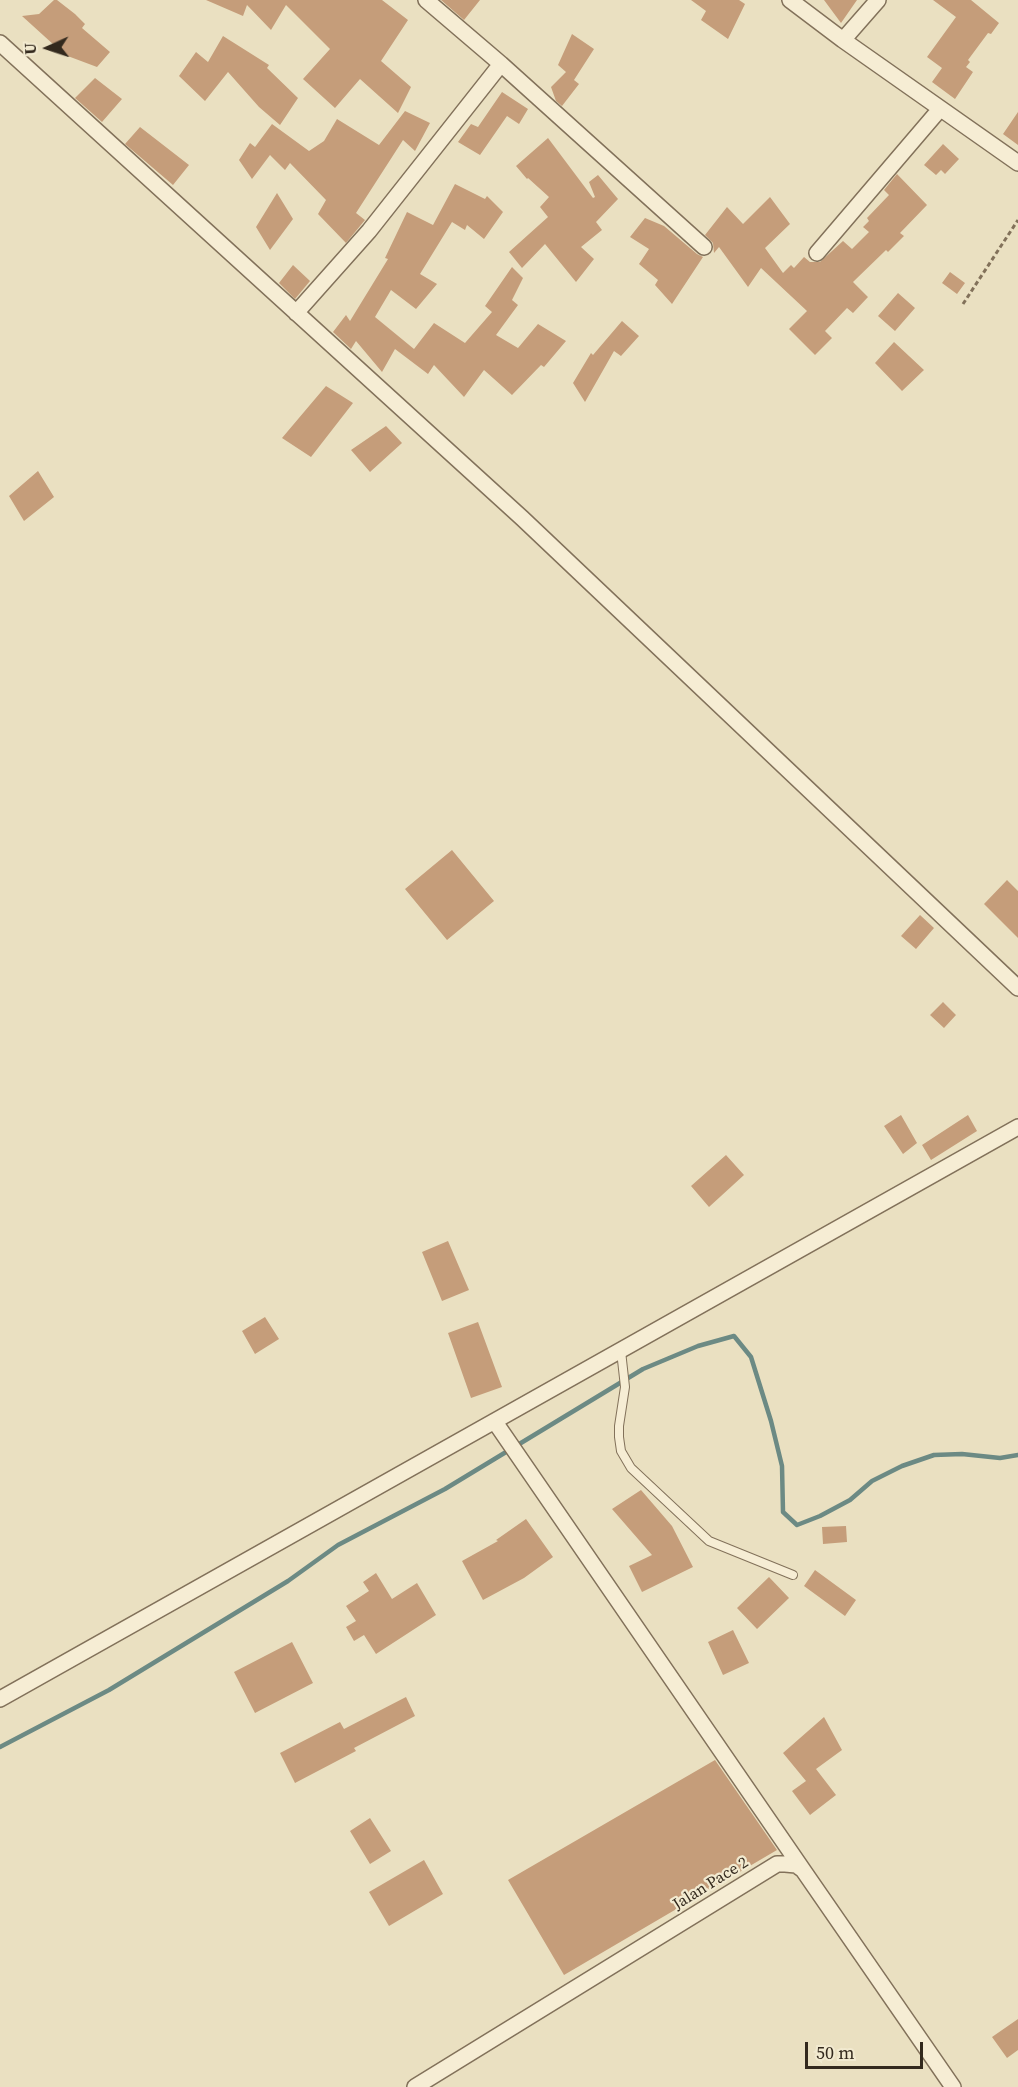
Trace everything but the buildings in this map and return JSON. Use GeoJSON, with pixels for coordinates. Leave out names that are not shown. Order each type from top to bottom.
{"type":"FeatureCollection","features":[{"type":"Feature","properties":{"kind":"street"},"geometry":{"type":"LineString","coordinates":[[426,0],[501,64],[704,247]]}},
{"type":"Feature","properties":{"kind":"street"},"geometry":{"type":"LineString","coordinates":[[790,0],[1018,163]]}},
{"type":"Feature","properties":{"kind":"street"},"geometry":{"type":"LineString","coordinates":[[843,40],[878,0]]}},
{"type":"Feature","properties":{"kind":"street"},"geometry":{"type":"LineString","coordinates":[[0,43],[522,518],[1018,988]]}},
{"type":"Feature","properties":{"kind":"street"},"geometry":{"type":"LineString","coordinates":[[296,313],[376,224],[501,64]]}},
{"type":"Feature","properties":{"kind":"street"},"geometry":{"type":"LineString","coordinates":[[817,253],[940,109]]}},
{"type":"Feature","properties":{"kind":"street"},"geometry":{"type":"LineString","coordinates":[[0,1699],[1018,1127]]}},
{"type":"Feature","properties":{"kind":"street"},"geometry":{"type":"LineString","coordinates":[[495,1422],[953,2087]]}},
{"type":"Feature","properties":{"kind":"street","name":"Jalan Pace 2"},"geometry":{"type":"LineString","coordinates":[[415,2087],[777,1864],[796,1865],[803,1870]]}},
{"type":"Feature","properties":{"kind":"lane"},"geometry":{"type":"LineString","coordinates":[[621,1351],[625,1388],[618,1426],[621,1451],[631,1468],[709,1541],[793,1575]]}},
{"type":"Feature","properties":{"kind":"path"},"geometry":{"type":"LineString","coordinates":[[963,304],[1018,220]]}},
{"type":"Feature","properties":{"kind":"waterway"},"geometry":{"type":"LineString","coordinates":[[0,1747],[109,1690],[288,1581],[338,1545],[445,1489],[643,1369],[698,1346],[734,1336],[751,1357],[782,1466],[783,1512],[797,1525],[850,1500],[872,1481],[902,1466],[934,1455],[962,1454],[1000,1458],[1018,1455]]}}]}
